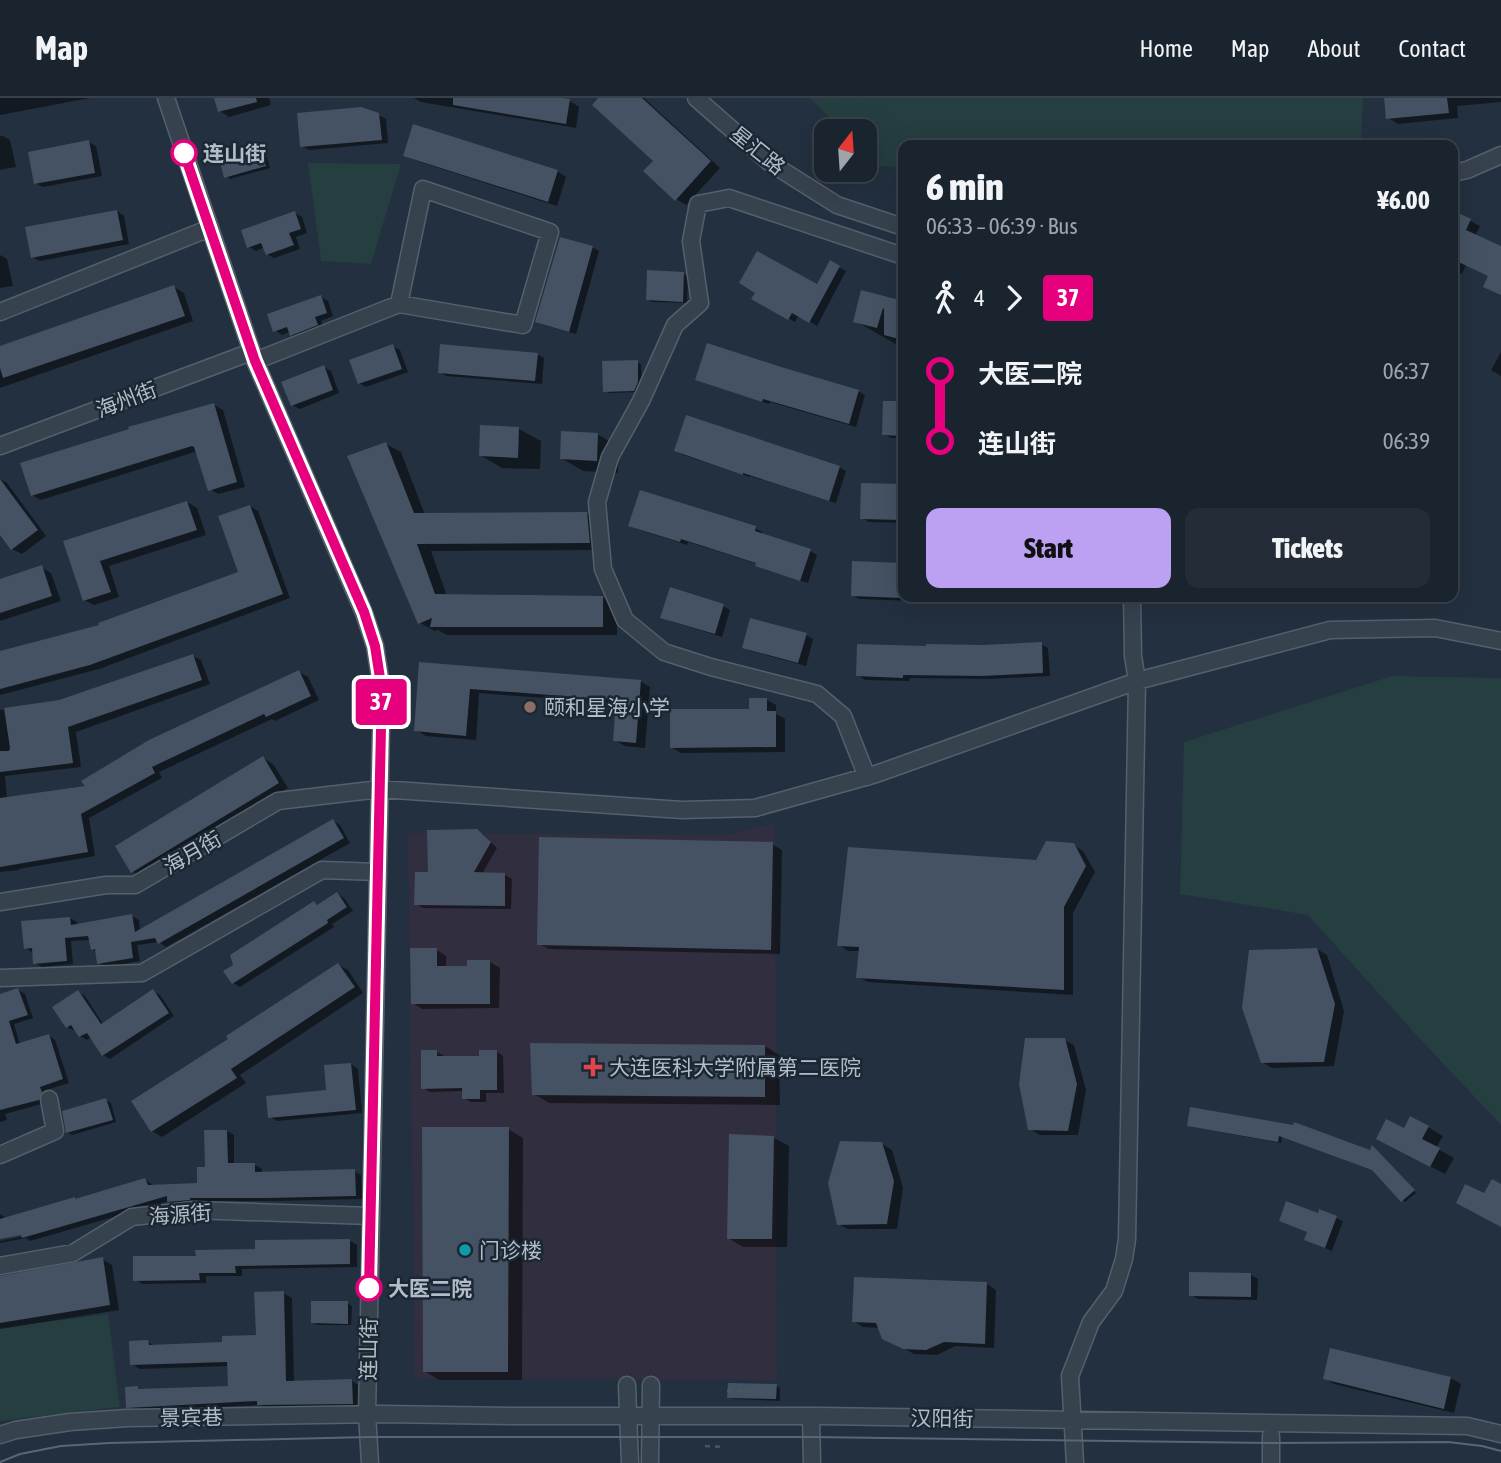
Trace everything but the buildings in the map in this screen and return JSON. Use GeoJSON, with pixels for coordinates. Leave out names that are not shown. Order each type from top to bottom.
{"type":"FeatureCollection","features":[{"type":"Feature","properties":{"kind":"street","name":"连山街"},"geometry":{"type":"LineString","coordinates":[[166,98],[253,356],[364,612],[375,646],[380,678],[371,1216],[375,1414],[370,1463]]}},
{"type":"Feature","properties":{"kind":"street","name":"星汇路"},"geometry":{"type":"LineString","coordinates":[[696,98],[769,162],[836,205],[898,225]]}},
{"type":"Feature","properties":{"kind":"street"},"geometry":{"type":"LineString","coordinates":[[1458,172],[1501,155]]}},
{"type":"Feature","properties":{"kind":"street"},"geometry":{"type":"LineString","coordinates":[[423,189],[550,232],[523,325],[399,304],[423,189]]}},
{"type":"Feature","properties":{"kind":"street"},"geometry":{"type":"LineString","coordinates":[[867,777],[843,716],[817,694],[664,652],[625,620],[603,569],[597,502],[610,457],[675,326],[701,303],[691,241],[698,204],[729,198],[898,254]]}},
{"type":"Feature","properties":{"kind":"street"},"geometry":{"type":"LineString","coordinates":[[0,312],[210,229]]}},
{"type":"Feature","properties":{"kind":"street","name":"海州街"},"geometry":{"type":"LineString","coordinates":[[0,446],[399,304]]}},
{"type":"Feature","properties":{"kind":"street"},"geometry":{"type":"LineString","coordinates":[[1075,1463],[1070,1376],[1091,1322],[1114,1291],[1127,1239],[1138,681],[1133,656],[1132,602]]}},
{"type":"Feature","properties":{"kind":"street","name":"海月街"},"geometry":{"type":"LineString","coordinates":[[0,902],[106,885],[135,885],[278,801],[380,789],[682,810],[755,808],[867,777],[1138,681],[1330,630],[1435,628],[1501,641]]}},
{"type":"Feature","properties":{"kind":"street"},"geometry":{"type":"LineString","coordinates":[[0,978],[142,973],[322,870],[378,872]]}},
{"type":"Feature","properties":{"kind":"street"},"geometry":{"type":"LineString","coordinates":[[0,1155],[55,1131],[49,1099]]}},
{"type":"Feature","properties":{"kind":"street","name":"海源街"},"geometry":{"type":"LineString","coordinates":[[0,1266],[73,1253],[132,1217],[193,1210],[371,1216]]}},
{"type":"Feature","properties":{"kind":"street"},"geometry":{"type":"LineString","coordinates":[[627,1385],[630,1463]]}},
{"type":"Feature","properties":{"kind":"street"},"geometry":{"type":"LineString","coordinates":[[650,1463],[651,1385]]}},
{"type":"Feature","properties":{"kind":"street","name":"汉阳街"},"geometry":{"type":"LineString","coordinates":[[375,1414],[1467,1426],[1501,1434]]}},
{"type":"Feature","properties":{"kind":"street","name":"景宾巷"},"geometry":{"type":"LineString","coordinates":[[0,1435],[70,1422],[127,1418],[375,1414]]}},
{"type":"Feature","properties":{"kind":"street"},"geometry":{"type":"LineString","coordinates":[[811,1417],[812,1463]]}},
{"type":"Feature","properties":{"kind":"street"},"geometry":{"type":"LineString","coordinates":[[1271,1436],[1271,1463]]}},
{"type":"Feature","properties":{"kind":"path"},"geometry":{"type":"LineString","coordinates":[[727,1391],[776,1392]]}},
{"type":"Feature","properties":{"kind":"path"},"geometry":{"type":"LineString","coordinates":[[705,1446],[725,1447]]}},
{"type":"Feature","properties":{"kind":"shaded area","name":"大连医科大学附属第二医院"},"geometry":{"type":"Polygon","coordinates":[[[775,823],[777,1380],[415,1379],[408,833],[726,835],[775,823]]]}},
{"type":"Feature","properties":{"kind":"green space"},"geometry":{"type":"Polygon","coordinates":[[[810,98],[1363,98],[1361,140],[898,140],[898,167],[877,166],[877,119],[831,119],[810,98]]]}},
{"type":"Feature","properties":{"kind":"green space"},"geometry":{"type":"Polygon","coordinates":[[[308,163],[401,164],[371,264],[321,261],[308,163]]]}},
{"type":"Feature","properties":{"kind":"green space"},"geometry":{"type":"Polygon","coordinates":[[[1392,676],[1501,678],[1501,1125],[1308,915],[1180,894],[1184,742],[1392,676]]]}},
{"type":"Feature","properties":{"kind":"green space"},"geometry":{"type":"Polygon","coordinates":[[[108,1314],[120,1407],[0,1421],[0,1328],[108,1314]]]}},
{"type":"Feature","properties":{"kind":"tram line"},"geometry":{"type":"LineString","coordinates":[[0,1462],[20,1454],[61,1446],[368,1437],[1448,1442],[1501,1451]]}},
{"type":"Feature","properties":{"kind":"bus line","name":"37"},"geometry":{"type":"LineString","coordinates":[[184,153],[255,361],[364,612],[375,646],[380,678],[381,728],[369,1288]]}},
{"type":"Feature","properties":{"kind":"place","name":"连山街"},"geometry":{"type":"Point","coordinates":[184,153]}},
{"type":"Feature","properties":{"kind":"place","name":"颐和星海小学"},"geometry":{"type":"Point","coordinates":[530,707]}},
{"type":"Feature","properties":{"kind":"place","name":"大连医科大学附属第二医院"},"geometry":{"type":"Point","coordinates":[593,1067]}},
{"type":"Feature","properties":{"kind":"place","name":"门诊楼"},"geometry":{"type":"Point","coordinates":[465,1250]}},
{"type":"Feature","properties":{"kind":"place","name":"大医二院"},"geometry":{"type":"Point","coordinates":[369,1288]}}]}
